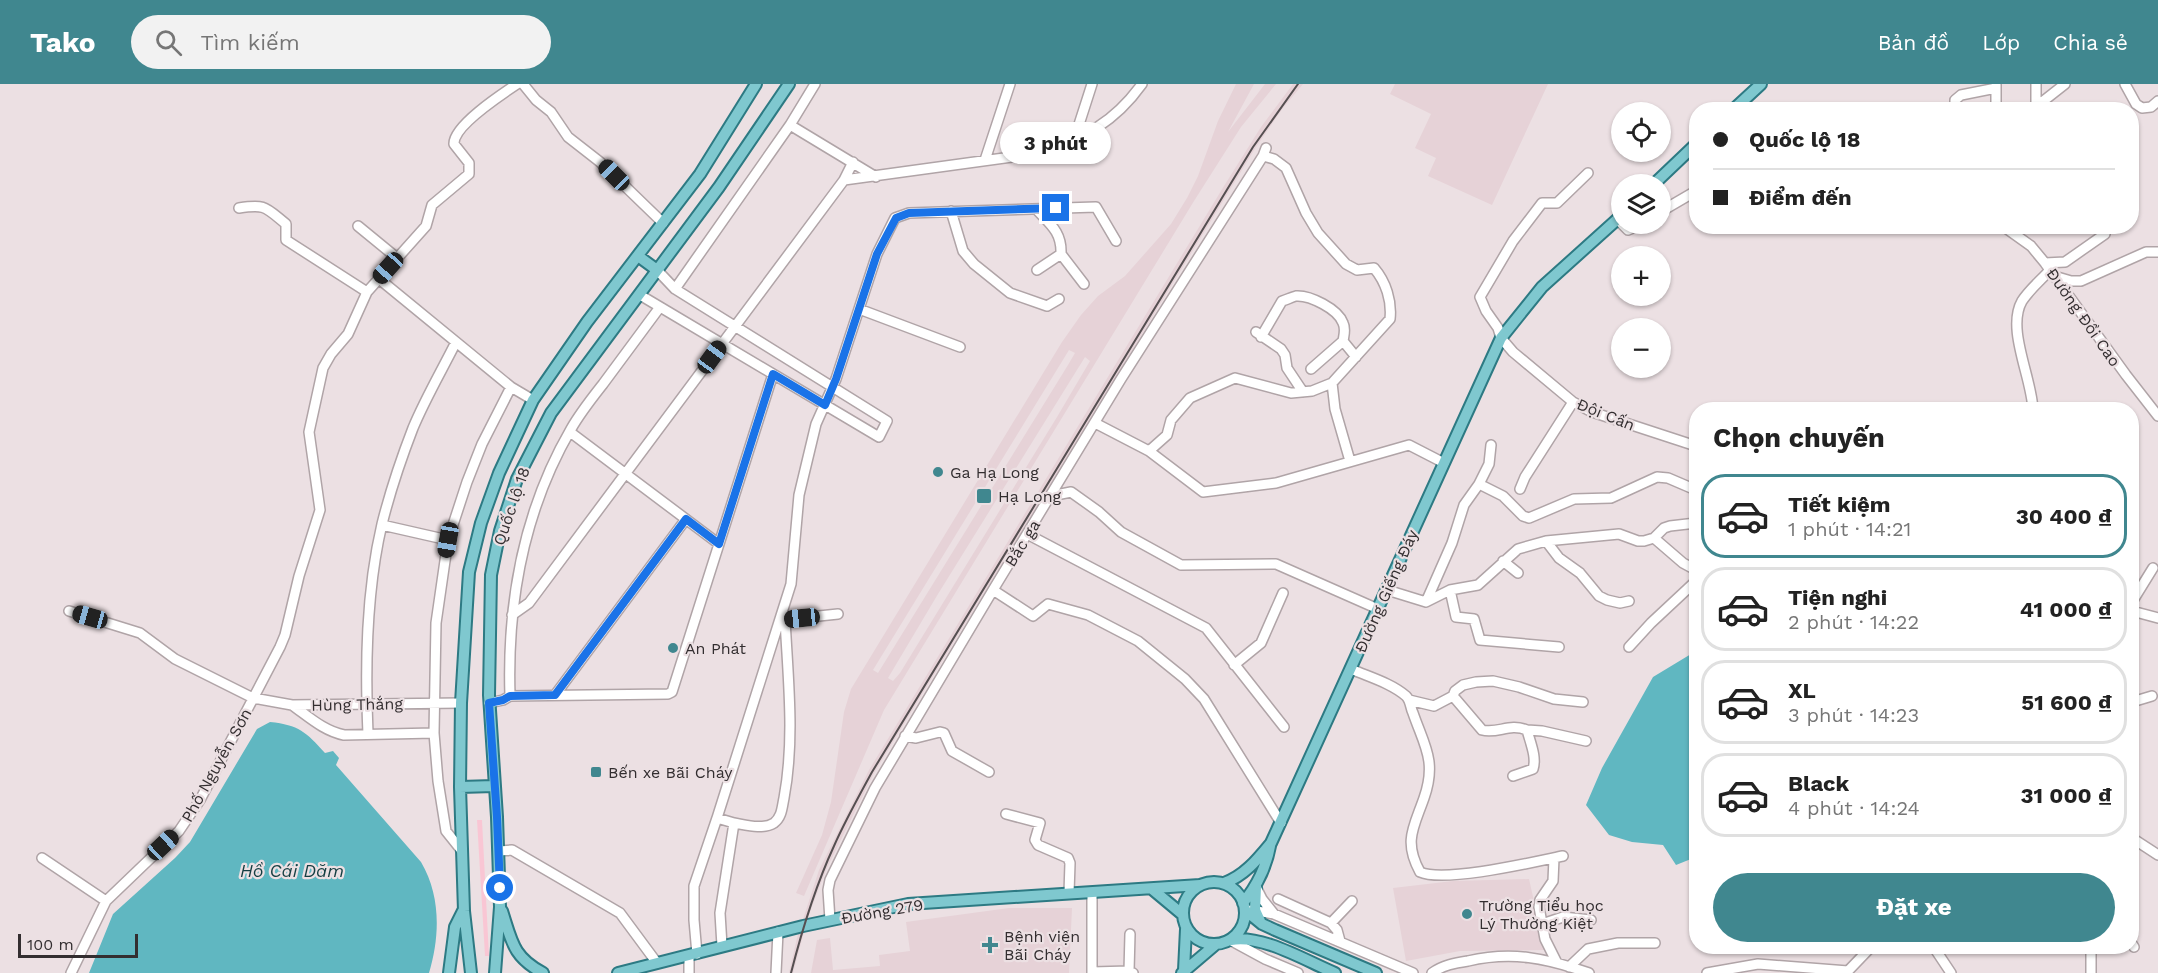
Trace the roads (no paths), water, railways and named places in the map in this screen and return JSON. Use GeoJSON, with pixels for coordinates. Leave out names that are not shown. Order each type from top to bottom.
{"type":"FeatureCollection","features":[{"type":"Feature","properties":{"kind":"main road","name":"Quốc lộ 18"},"geometry":{"type":"LineString","coordinates":[[471,973],[464,911],[460,787],[461,703],[469,572],[481,524],[499,473],[533,400],[587,322],[700,174],[756,84]]}},
{"type":"Feature","properties":{"kind":"main road","name":"Quốc lộ 18"},"geometry":{"type":"LineString","coordinates":[[495,973],[500,907],[489,703],[491,575],[500,531],[518,479],[551,413],[719,187],[789,84]]}},
{"type":"Feature","properties":{"kind":"main road"},"geometry":{"type":"LineString","coordinates":[[1742,102],[1761,84]]}},
{"type":"Feature","properties":{"kind":"main road"},"geometry":{"type":"LineString","coordinates":[[1664,174],[1689,151]]}},
{"type":"Feature","properties":{"kind":"main road","name":"Đường Giếng Đáy"},"geometry":{"type":"LineString","coordinates":[[1248,908],[1271,843],[1501,338],[1542,287],[1611,224]]}},
{"type":"Feature","properties":{"kind":"main road"},"geometry":{"type":"LineString","coordinates":[[638,256],[657,270]]}},
{"type":"Feature","properties":{"kind":"main road"},"geometry":{"type":"LineString","coordinates":[[460,787],[494,786]]}},
{"type":"Feature","properties":{"kind":"main road","name":"Đường Giếng Đáy"},"geometry":{"type":"LineString","coordinates":[[1224,883],[1235,879],[1252,865],[1271,843]]}},
{"type":"Feature","properties":{"kind":"main road"},"geometry":{"type":"LineString","coordinates":[[1183,971],[1186,929],[1182,914],[1187,897],[1200,885],[1216,882],[1224,883],[1232,888],[1262,924],[1376,973]]}},
{"type":"Feature","properties":{"kind":"main road","name":"Đường 279"},"geometry":{"type":"LineString","coordinates":[[618,973],[778,932],[908,904],[1200,885]]}},
{"type":"Feature","properties":{"kind":"main road"},"geometry":{"type":"LineString","coordinates":[[1152,889],[1182,914]]}},
{"type":"Feature","properties":{"kind":"main road"},"geometry":{"type":"LineString","coordinates":[[500,907],[514,949],[525,963],[543,973]]}},
{"type":"Feature","properties":{"kind":"main road"},"geometry":{"type":"LineString","coordinates":[[1230,940],[1242,927],[1248,908]]}},
{"type":"Feature","properties":{"kind":"main road"},"geometry":{"type":"LineString","coordinates":[[449,973],[455,927],[464,911]]}},
{"type":"Feature","properties":{"kind":"main road"},"geometry":{"type":"LineString","coordinates":[[1186,929],[1198,941],[1215,945]]}},
{"type":"Feature","properties":{"kind":"main road"},"geometry":{"type":"LineString","coordinates":[[1183,971],[1215,945],[1243,938],[1258,941],[1335,973]]}},
{"type":"Feature","properties":{"kind":"street","name":"Phố Nguyễn Sơn"},"geometry":{"type":"LineString","coordinates":[[71,973],[106,901],[179,831],[190,816],[285,635],[297,583],[318,520],[319,499],[309,432],[323,368],[330,354],[348,334],[367,292],[426,226],[432,205],[469,174],[469,163],[454,144],[455,135],[484,106],[517,84]]}},
{"type":"Feature","properties":{"kind":"street"},"geometry":{"type":"LineString","coordinates":[[523,84],[536,100],[551,112],[568,137],[600,162],[663,224]]}},
{"type":"Feature","properties":{"kind":"street"},"geometry":{"type":"LineString","coordinates":[[675,289],[790,125],[815,84]]}},
{"type":"Feature","properties":{"kind":"street"},"geometry":{"type":"LineString","coordinates":[[986,160],[1010,84]]}},
{"type":"Feature","properties":{"kind":"street"},"geometry":{"type":"LineString","coordinates":[[1074,140],[1092,84]]}},
{"type":"Feature","properties":{"kind":"street"},"geometry":{"type":"LineString","coordinates":[[844,180],[1041,153],[1074,140],[1108,122],[1132,99],[1142,84]]}},
{"type":"Feature","properties":{"kind":"street"},"geometry":{"type":"LineString","coordinates":[[2036,84],[2036,102]]}},
{"type":"Feature","properties":{"kind":"street"},"geometry":{"type":"LineString","coordinates":[[2043,102],[2064,84]]}},
{"type":"Feature","properties":{"kind":"street"},"geometry":{"type":"LineString","coordinates":[[2125,84],[2136,102]]}},
{"type":"Feature","properties":{"kind":"street"},"geometry":{"type":"LineString","coordinates":[[1955,102],[1962,95],[1996,86],[1996,102]]}},
{"type":"Feature","properties":{"kind":"street"},"geometry":{"type":"LineString","coordinates":[[2139,106],[2145,108],[2156,105]]}},
{"type":"Feature","properties":{"kind":"street"},"geometry":{"type":"LineString","coordinates":[[790,125],[876,177]]}},
{"type":"Feature","properties":{"kind":"street","name":"Bắc ga"},"geometry":{"type":"LineString","coordinates":[[830,920],[828,890],[830,880],[875,788],[1095,423],[1265,152],[1286,168],[1306,213],[1318,233],[1346,264],[1357,270],[1374,268],[1383,278],[1391,308],[1390,319],[1356,357]]}},
{"type":"Feature","properties":{"kind":"street"},"geometry":{"type":"LineString","coordinates":[[512,615],[529,603],[844,180],[853,162]]}},
{"type":"Feature","properties":{"kind":"street","name":"Đội Cấn"},"geometry":{"type":"LineString","coordinates":[[1588,173],[1557,203],[1542,203],[1513,241],[1480,297],[1486,311],[1498,328],[1501,338],[1513,352],[1573,402],[1592,412],[1689,444]]}},
{"type":"Feature","properties":{"kind":"street"},"geometry":{"type":"LineString","coordinates":[[1671,206],[1689,195]]}},
{"type":"Feature","properties":{"kind":"street"},"geometry":{"type":"LineString","coordinates":[[239,208],[257,205],[266,207],[286,224],[286,240],[367,292]]}},
{"type":"Feature","properties":{"kind":"street"},"geometry":{"type":"LineString","coordinates":[[689,973],[693,955],[694,886],[782,619],[791,584],[799,495],[816,424],[833,387],[877,254],[896,218],[909,213],[1096,207],[1116,242]]}},
{"type":"Feature","properties":{"kind":"street"},"geometry":{"type":"LineString","coordinates":[[1036,209],[1060,238],[1060,254],[1084,284]]}},
{"type":"Feature","properties":{"kind":"street"},"geometry":{"type":"LineString","coordinates":[[951,212],[963,251],[974,264],[1010,293],[1047,306],[1059,299]]}},
{"type":"Feature","properties":{"kind":"street"},"geometry":{"type":"LineString","coordinates":[[358,226],[397,258]]}},
{"type":"Feature","properties":{"kind":"street","name":"Đường Đồi Cao"},"geometry":{"type":"LineString","coordinates":[[2014,234],[2031,246],[2050,270],[2158,416]]}},
{"type":"Feature","properties":{"kind":"street"},"geometry":{"type":"LineString","coordinates":[[2033,402],[2015,326],[2018,309],[2023,299],[2050,270],[2105,234]]}},
{"type":"Feature","properties":{"kind":"street"},"geometry":{"type":"LineString","coordinates":[[2050,270],[2072,281],[2082,281],[2146,252],[2158,252]]}},
{"type":"Feature","properties":{"kind":"street"},"geometry":{"type":"LineString","coordinates":[[1037,270],[1060,254]]}},
{"type":"Feature","properties":{"kind":"street"},"geometry":{"type":"LineString","coordinates":[[640,295],[879,437],[887,421],[675,289],[657,270]]}},
{"type":"Feature","properties":{"kind":"street"},"geometry":{"type":"LineString","coordinates":[[378,278],[512,387],[533,400]]}},
{"type":"Feature","properties":{"kind":"street"},"geometry":{"type":"LineString","coordinates":[[1303,392],[1287,368],[1285,355],[1281,349],[1258,334],[1282,301],[1296,296],[1322,302],[1342,320],[1345,330],[1343,341],[1311,369]]}},
{"type":"Feature","properties":{"kind":"street"},"geometry":{"type":"LineString","coordinates":[[510,696],[512,615],[521,556],[541,492],[570,432],[591,400],[660,308]]}},
{"type":"Feature","properties":{"kind":"street"},"geometry":{"type":"LineString","coordinates":[[859,309],[960,347]]}},
{"type":"Feature","properties":{"kind":"street"},"geometry":{"type":"LineString","coordinates":[[1149,451],[1167,435],[1171,420],[1190,398],[1203,390],[1234,378],[1292,393],[1312,391],[1332,383],[1356,357],[1343,341]]}},
{"type":"Feature","properties":{"kind":"street"},"geometry":{"type":"LineString","coordinates":[[368,734],[368,626],[372,584],[382,525],[397,472],[414,426],[456,342]]}},
{"type":"Feature","properties":{"kind":"street"},"geometry":{"type":"LineString","coordinates":[[489,703],[510,696],[668,694],[672,692],[773,374]]}},
{"type":"Feature","properties":{"kind":"street"},"geometry":{"type":"LineString","coordinates":[[1332,383],[1335,409],[1350,461]]}},
{"type":"Feature","properties":{"kind":"street"},"geometry":{"type":"LineString","coordinates":[[462,851],[446,831],[438,781],[434,733],[436,623],[448,540],[474,463],[512,387]]}},
{"type":"Feature","properties":{"kind":"street"},"geometry":{"type":"LineString","coordinates":[[1520,489],[1525,477],[1573,402]]}},
{"type":"Feature","properties":{"kind":"street"},"geometry":{"type":"LineString","coordinates":[[1095,423],[1149,451],[1203,492],[1276,483],[1409,445],[1444,463]]}},
{"type":"Feature","properties":{"kind":"street"},"geometry":{"type":"LineString","coordinates":[[570,432],[719,544]]}},
{"type":"Feature","properties":{"kind":"street"},"geometry":{"type":"LineString","coordinates":[[1426,602],[1452,543],[1464,505],[1479,484],[1489,464],[1491,445]]}},
{"type":"Feature","properties":{"kind":"street"},"geometry":{"type":"LineString","coordinates":[[1479,484],[1503,496],[1523,516],[1528,518],[1574,499],[1611,498],[1657,477],[1668,478],[1689,487]]}},
{"type":"Feature","properties":{"kind":"street"},"geometry":{"type":"LineString","coordinates":[[1051,496],[1071,492],[1121,531],[1181,565],[1276,564],[1378,609]]}},
{"type":"Feature","properties":{"kind":"street"},"geometry":{"type":"LineString","coordinates":[[555,695],[686,519]]}},
{"type":"Feature","properties":{"kind":"street"},"geometry":{"type":"LineString","coordinates":[[1386,590],[1426,602],[1450,590],[1478,585],[1518,549],[1546,541],[1619,534],[1638,541],[1654,538],[1664,528],[1689,524]]}},
{"type":"Feature","properties":{"kind":"street"},"geometry":{"type":"LineString","coordinates":[[382,525],[448,540]]}},
{"type":"Feature","properties":{"kind":"street"},"geometry":{"type":"LineString","coordinates":[[1027,534],[1206,628],[1284,727]]}},
{"type":"Feature","properties":{"kind":"street"},"geometry":{"type":"LineString","coordinates":[[1654,538],[1689,566]]}},
{"type":"Feature","properties":{"kind":"street"},"geometry":{"type":"LineString","coordinates":[[1546,541],[1559,558],[1586,579],[1599,596],[1620,603],[1629,601]]}},
{"type":"Feature","properties":{"kind":"street"},"geometry":{"type":"LineString","coordinates":[[1503,561],[1518,573]]}},
{"type":"Feature","properties":{"kind":"street"},"geometry":{"type":"LineString","coordinates":[[2139,591],[2153,568]]}},
{"type":"Feature","properties":{"kind":"street"},"geometry":{"type":"LineString","coordinates":[[1629,647],[1689,588]]}},
{"type":"Feature","properties":{"kind":"street"},"geometry":{"type":"LineString","coordinates":[[993,590],[1033,616],[1048,604],[1088,615],[1138,641],[1157,654],[1204,699],[1281,823]]}},
{"type":"Feature","properties":{"kind":"street"},"geometry":{"type":"LineString","coordinates":[[1450,590],[1456,617],[1474,619],[1480,640],[1560,647]]}},
{"type":"Feature","properties":{"kind":"street"},"geometry":{"type":"LineString","coordinates":[[1234,665],[1261,643],[1283,593]]}},
{"type":"Feature","properties":{"kind":"street","name":"Hùng Thắng"},"geometry":{"type":"LineString","coordinates":[[69,611],[141,633],[175,659],[253,698],[292,705],[461,703]]}},
{"type":"Feature","properties":{"kind":"street"},"geometry":{"type":"LineString","coordinates":[[2139,613],[2158,618]]}},
{"type":"Feature","properties":{"kind":"street"},"geometry":{"type":"LineString","coordinates":[[782,619],[838,614]]}},
{"type":"Feature","properties":{"kind":"street"},"geometry":{"type":"LineString","coordinates":[[717,818],[757,827],[773,824],[780,817],[789,771],[791,739],[782,619]]}},
{"type":"Feature","properties":{"kind":"street"},"geometry":{"type":"LineString","coordinates":[[1351,669],[1391,687],[1409,700],[1434,706],[1453,696],[1455,691],[1463,685],[1493,681],[1520,687],[1554,699],[1582,702]]}},
{"type":"Feature","properties":{"kind":"street"},"geometry":{"type":"LineString","coordinates":[[1453,696],[1482,730],[1517,726],[1586,741]]}},
{"type":"Feature","properties":{"kind":"street"},"geometry":{"type":"LineString","coordinates":[[2139,700],[2152,696]]}},
{"type":"Feature","properties":{"kind":"street"},"geometry":{"type":"LineString","coordinates":[[1409,700],[1430,761],[1424,796],[1411,835],[1411,850],[1420,872],[1428,876],[1449,876],[1558,857],[1553,881],[1540,900],[1539,907],[1545,939],[1557,963]]}},
{"type":"Feature","properties":{"kind":"street"},"geometry":{"type":"LineString","coordinates":[[292,705],[335,733],[434,733]]}},
{"type":"Feature","properties":{"kind":"street"},"geometry":{"type":"LineString","coordinates":[[1513,776],[1533,769],[1534,766],[1534,754],[1527,730]]}},
{"type":"Feature","properties":{"kind":"street"},"geometry":{"type":"LineString","coordinates":[[905,736],[916,738],[942,732],[952,751],[989,772]]}},
{"type":"Feature","properties":{"kind":"street"},"geometry":{"type":"LineString","coordinates":[[1006,814],[1040,823],[1035,840],[1038,845],[1068,858],[1070,863],[1069,893]]}},
{"type":"Feature","properties":{"kind":"street"},"geometry":{"type":"LineString","coordinates":[[722,946],[720,913],[734,823]]}},
{"type":"Feature","properties":{"kind":"street"},"geometry":{"type":"LineString","coordinates":[[2139,842],[2158,854]]}},
{"type":"Feature","properties":{"kind":"street"},"geometry":{"type":"LineString","coordinates":[[498,851],[512,850],[620,913],[657,963]]}},
{"type":"Feature","properties":{"kind":"street"},"geometry":{"type":"LineString","coordinates":[[42,858],[106,901]]}},
{"type":"Feature","properties":{"kind":"street"},"geometry":{"type":"LineString","coordinates":[[1256,887],[1274,914]]}},
{"type":"Feature","properties":{"kind":"street"},"geometry":{"type":"LineString","coordinates":[[1092,893],[1092,973],[1131,972],[1130,934]]}},
{"type":"Feature","properties":{"kind":"street"},"geometry":{"type":"LineString","coordinates":[[1278,899],[1331,923],[1337,930],[1340,941]]}},
{"type":"Feature","properties":{"kind":"street"},"geometry":{"type":"LineString","coordinates":[[1331,923],[1352,901]]}},
{"type":"Feature","properties":{"kind":"street"},"geometry":{"type":"LineString","coordinates":[[1248,908],[1274,914],[1413,973]]}},
{"type":"Feature","properties":{"kind":"street"},"geometry":{"type":"LineString","coordinates":[[1542,924],[1563,917],[1591,920]]}},
{"type":"Feature","properties":{"kind":"street"},"geometry":{"type":"LineString","coordinates":[[776,973],[778,932]]}},
{"type":"Feature","properties":{"kind":"street"},"geometry":{"type":"LineString","coordinates":[[1230,940],[1265,960],[1298,973]]}},
{"type":"Feature","properties":{"kind":"street"},"geometry":{"type":"LineString","coordinates":[[1569,967],[1588,950],[1618,943],[1654,942]]}},
{"type":"Feature","properties":{"kind":"street"},"geometry":{"type":"LineString","coordinates":[[1707,973],[1758,964],[1789,969],[1849,972],[1865,954]]}},
{"type":"Feature","properties":{"kind":"street"},"geometry":{"type":"LineString","coordinates":[[1938,954],[1951,973]]}},
{"type":"Feature","properties":{"kind":"street"},"geometry":{"type":"LineString","coordinates":[[2091,954],[2091,973]]}},
{"type":"Feature","properties":{"kind":"street"},"geometry":{"type":"LineString","coordinates":[[1432,973],[1448,965],[1490,956],[1520,955],[1588,973]]}},
{"type":"Feature","properties":{"kind":"water"},"geometry":{"type":"Polygon","coordinates":[[[1689,655],[1689,860],[1676,865],[1663,845],[1632,842],[1609,835],[1586,805],[1602,768],[1653,677],[1689,655]]]}},
{"type":"Feature","properties":{"kind":"water","name":"Hồ Cái Dăm"},"geometry":{"type":"Polygon","coordinates":[[[270,722],[288,725],[301,731],[325,753],[333,751],[339,758],[336,765],[421,862],[432,888],[437,916],[437,931],[429,973],[89,973],[113,914],[190,842],[257,729],[270,722]]]}},
{"type":"Feature","properties":{"kind":"railway"},"geometry":{"type":"LineString","coordinates":[[791,973],[804,925],[827,861],[872,772],[1253,147],[1298,84]]}},
{"type":"Feature","properties":{"kind":"place","name":"Ga Hạ Long"},"geometry":{"type":"Point","coordinates":[938,472]}},
{"type":"Feature","properties":{"kind":"place","name":"Hạ Long"},"geometry":{"type":"Point","coordinates":[984,496]}},
{"type":"Feature","properties":{"kind":"place","name":"An Phát"},"geometry":{"type":"Point","coordinates":[673,648]}},
{"type":"Feature","properties":{"kind":"place","name":"Bến xe Bãi Cháy"},"geometry":{"type":"Point","coordinates":[596,772]}},
{"type":"Feature","properties":{"kind":"place","name":"Trường Tiểu học Lý Thường Kiệt"},"geometry":{"type":"Point","coordinates":[1467,914]}},
{"type":"Feature","properties":{"kind":"place","name":"Bệnh viện Bãi Cháy"},"geometry":{"type":"Point","coordinates":[990,945]}}]}
